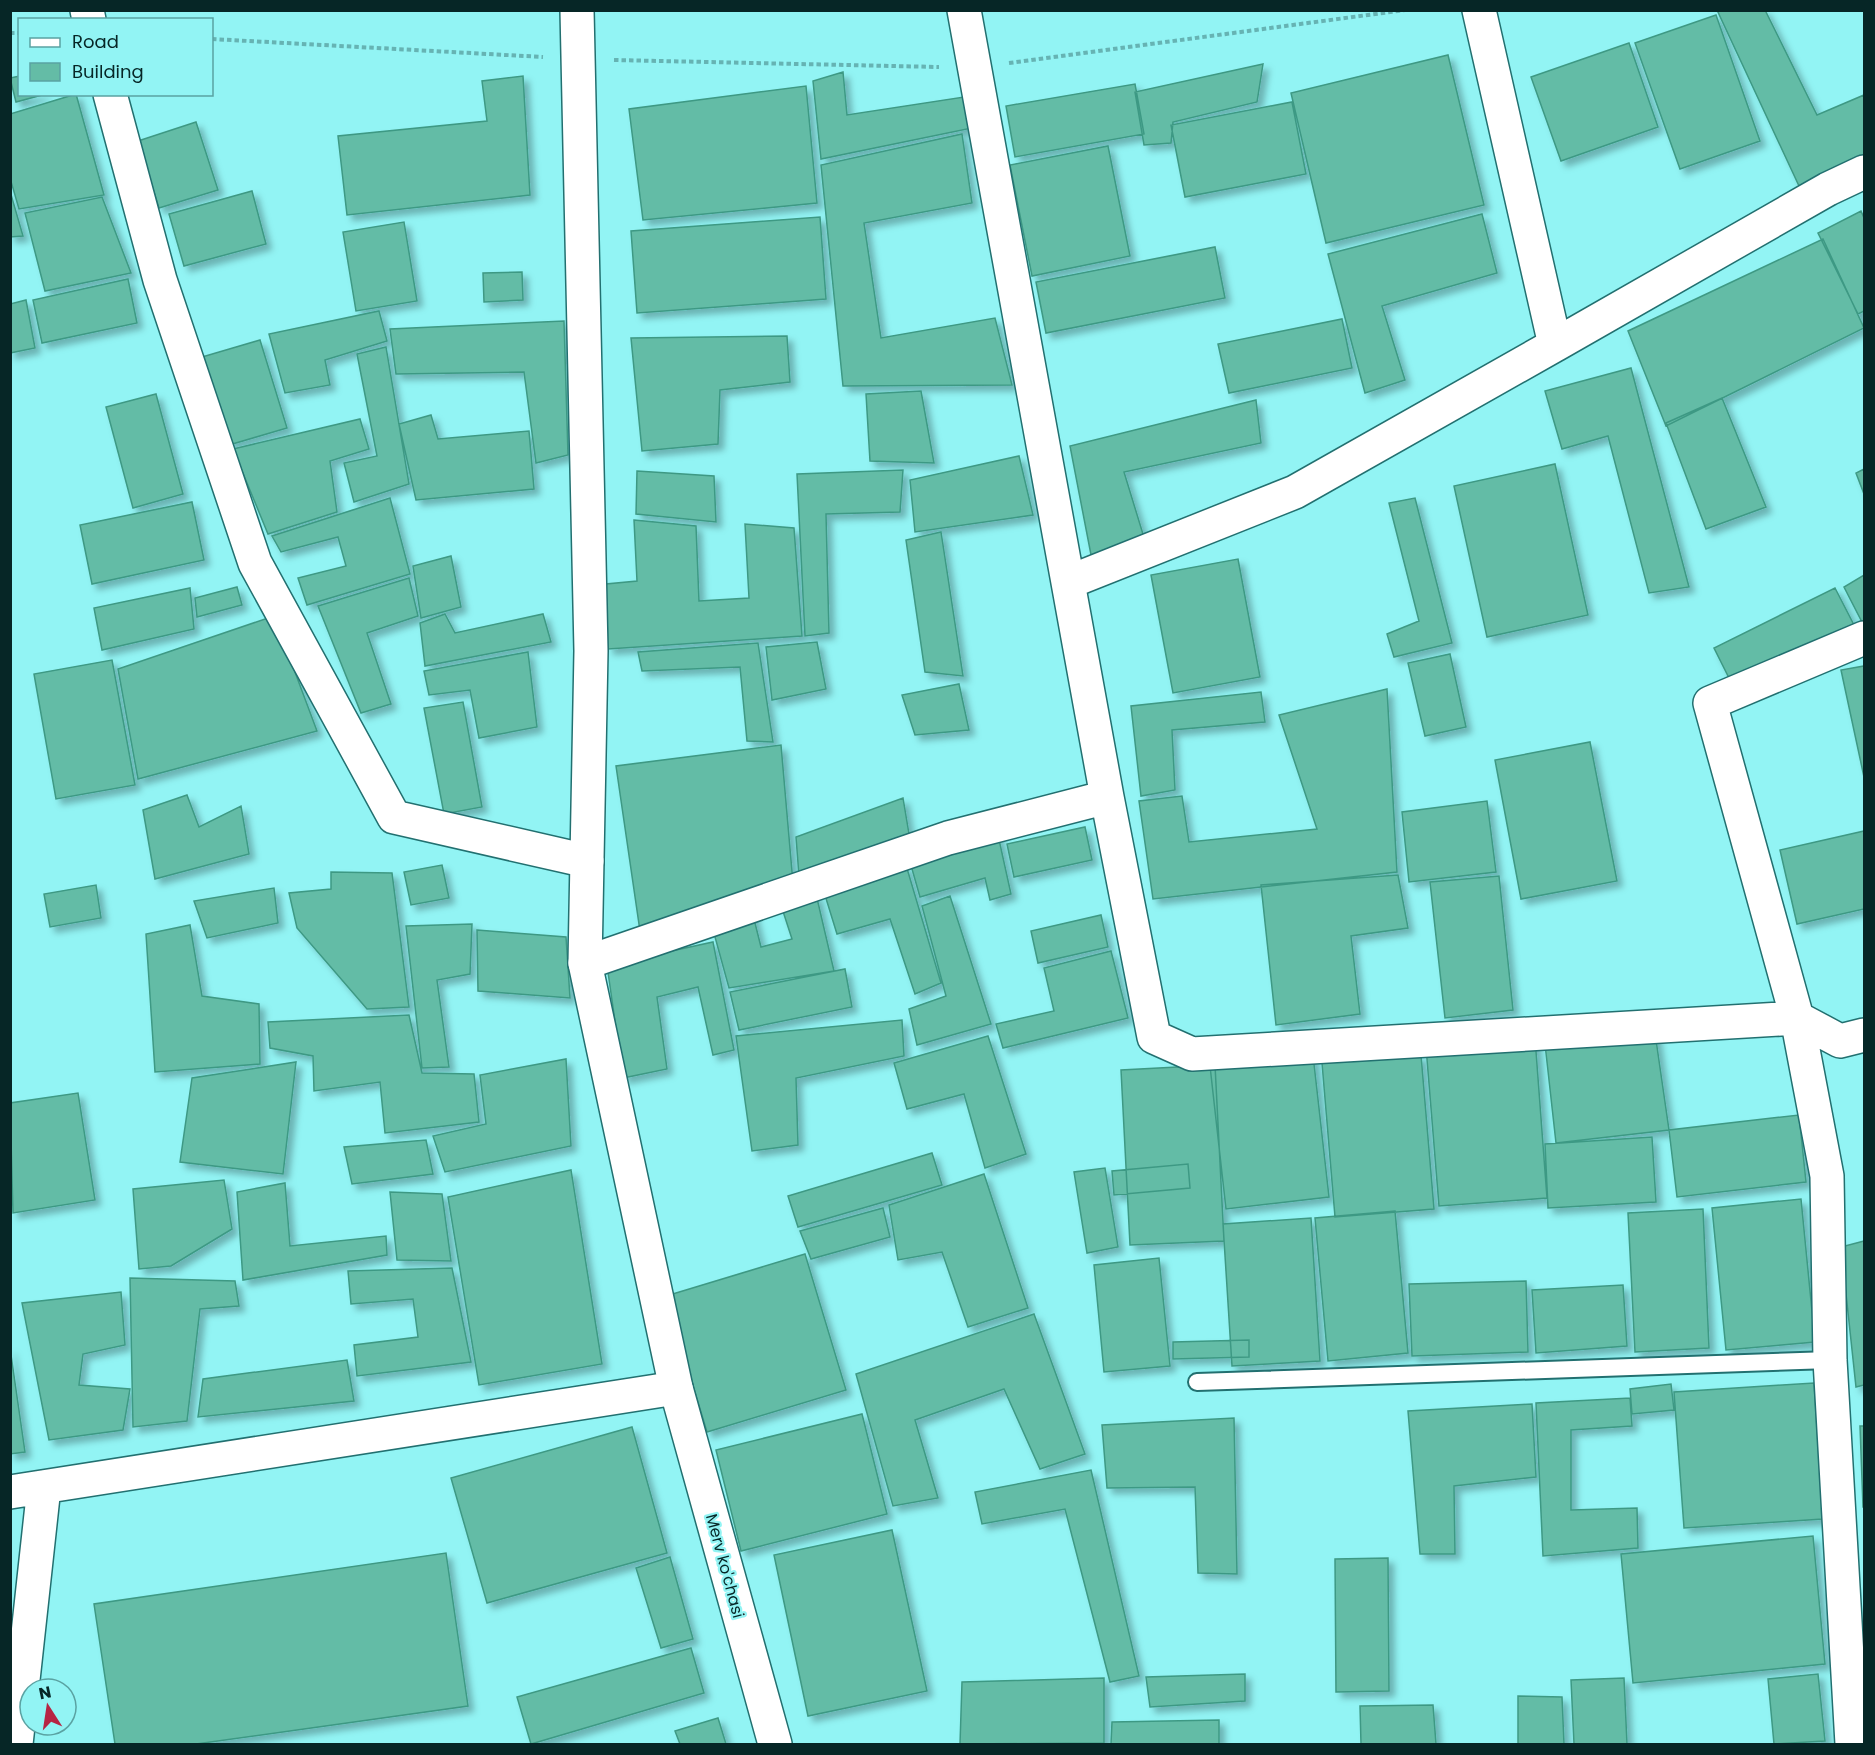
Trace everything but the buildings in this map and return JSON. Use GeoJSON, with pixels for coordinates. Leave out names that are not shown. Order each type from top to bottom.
{"type":"FeatureCollection","features":[{"type":"Feature","properties":{"kind":"street","name":"Merv ko'chasi"},"geometry":{"type":"LineString","coordinates":[[578,10],[591,651],[585,963],[675,1388],[775,1744]]}},
{"type":"Feature","properties":{"kind":"street"},"geometry":{"type":"LineString","coordinates":[[964,10],[1107,797],[1154,1037],[1192,1054],[1797,1018],[1840,1041],[1864,1035]]}},
{"type":"Feature","properties":{"kind":"street"},"geometry":{"type":"LineString","coordinates":[[1479,10],[1555,345]]}},
{"type":"Feature","properties":{"kind":"street"},"geometry":{"type":"LineString","coordinates":[[111,96],[160,280],[255,562],[394,817],[587,861]]}},
{"type":"Feature","properties":{"kind":"street"},"geometry":{"type":"LineString","coordinates":[[1069,582],[1295,492],[1828,189],[1864,172]]}},
{"type":"Feature","properties":{"kind":"street"},"geometry":{"type":"LineString","coordinates":[[1852,1744],[1830,1359],[1827,1176],[1797,1018],[1710,703],[1864,638]]}},
{"type":"Feature","properties":{"kind":"street"},"geometry":{"type":"LineString","coordinates":[[585,963],[948,838],[1107,797]]}},
{"type":"Feature","properties":{"kind":"street"},"geometry":{"type":"LineString","coordinates":[[10,1492],[675,1388]]}},
{"type":"Feature","properties":{"kind":"street"},"geometry":{"type":"LineString","coordinates":[[16,1744],[44,1487]]}},
{"type":"Feature","properties":{"kind":"lane"},"geometry":{"type":"LineString","coordinates":[[1197,1382],[1830,1359]]}},
{"type":"Feature","properties":{"kind":"path"},"geometry":{"type":"LineString","coordinates":[[213,39],[579,59],[974,67],[1405,10]]}}]}
